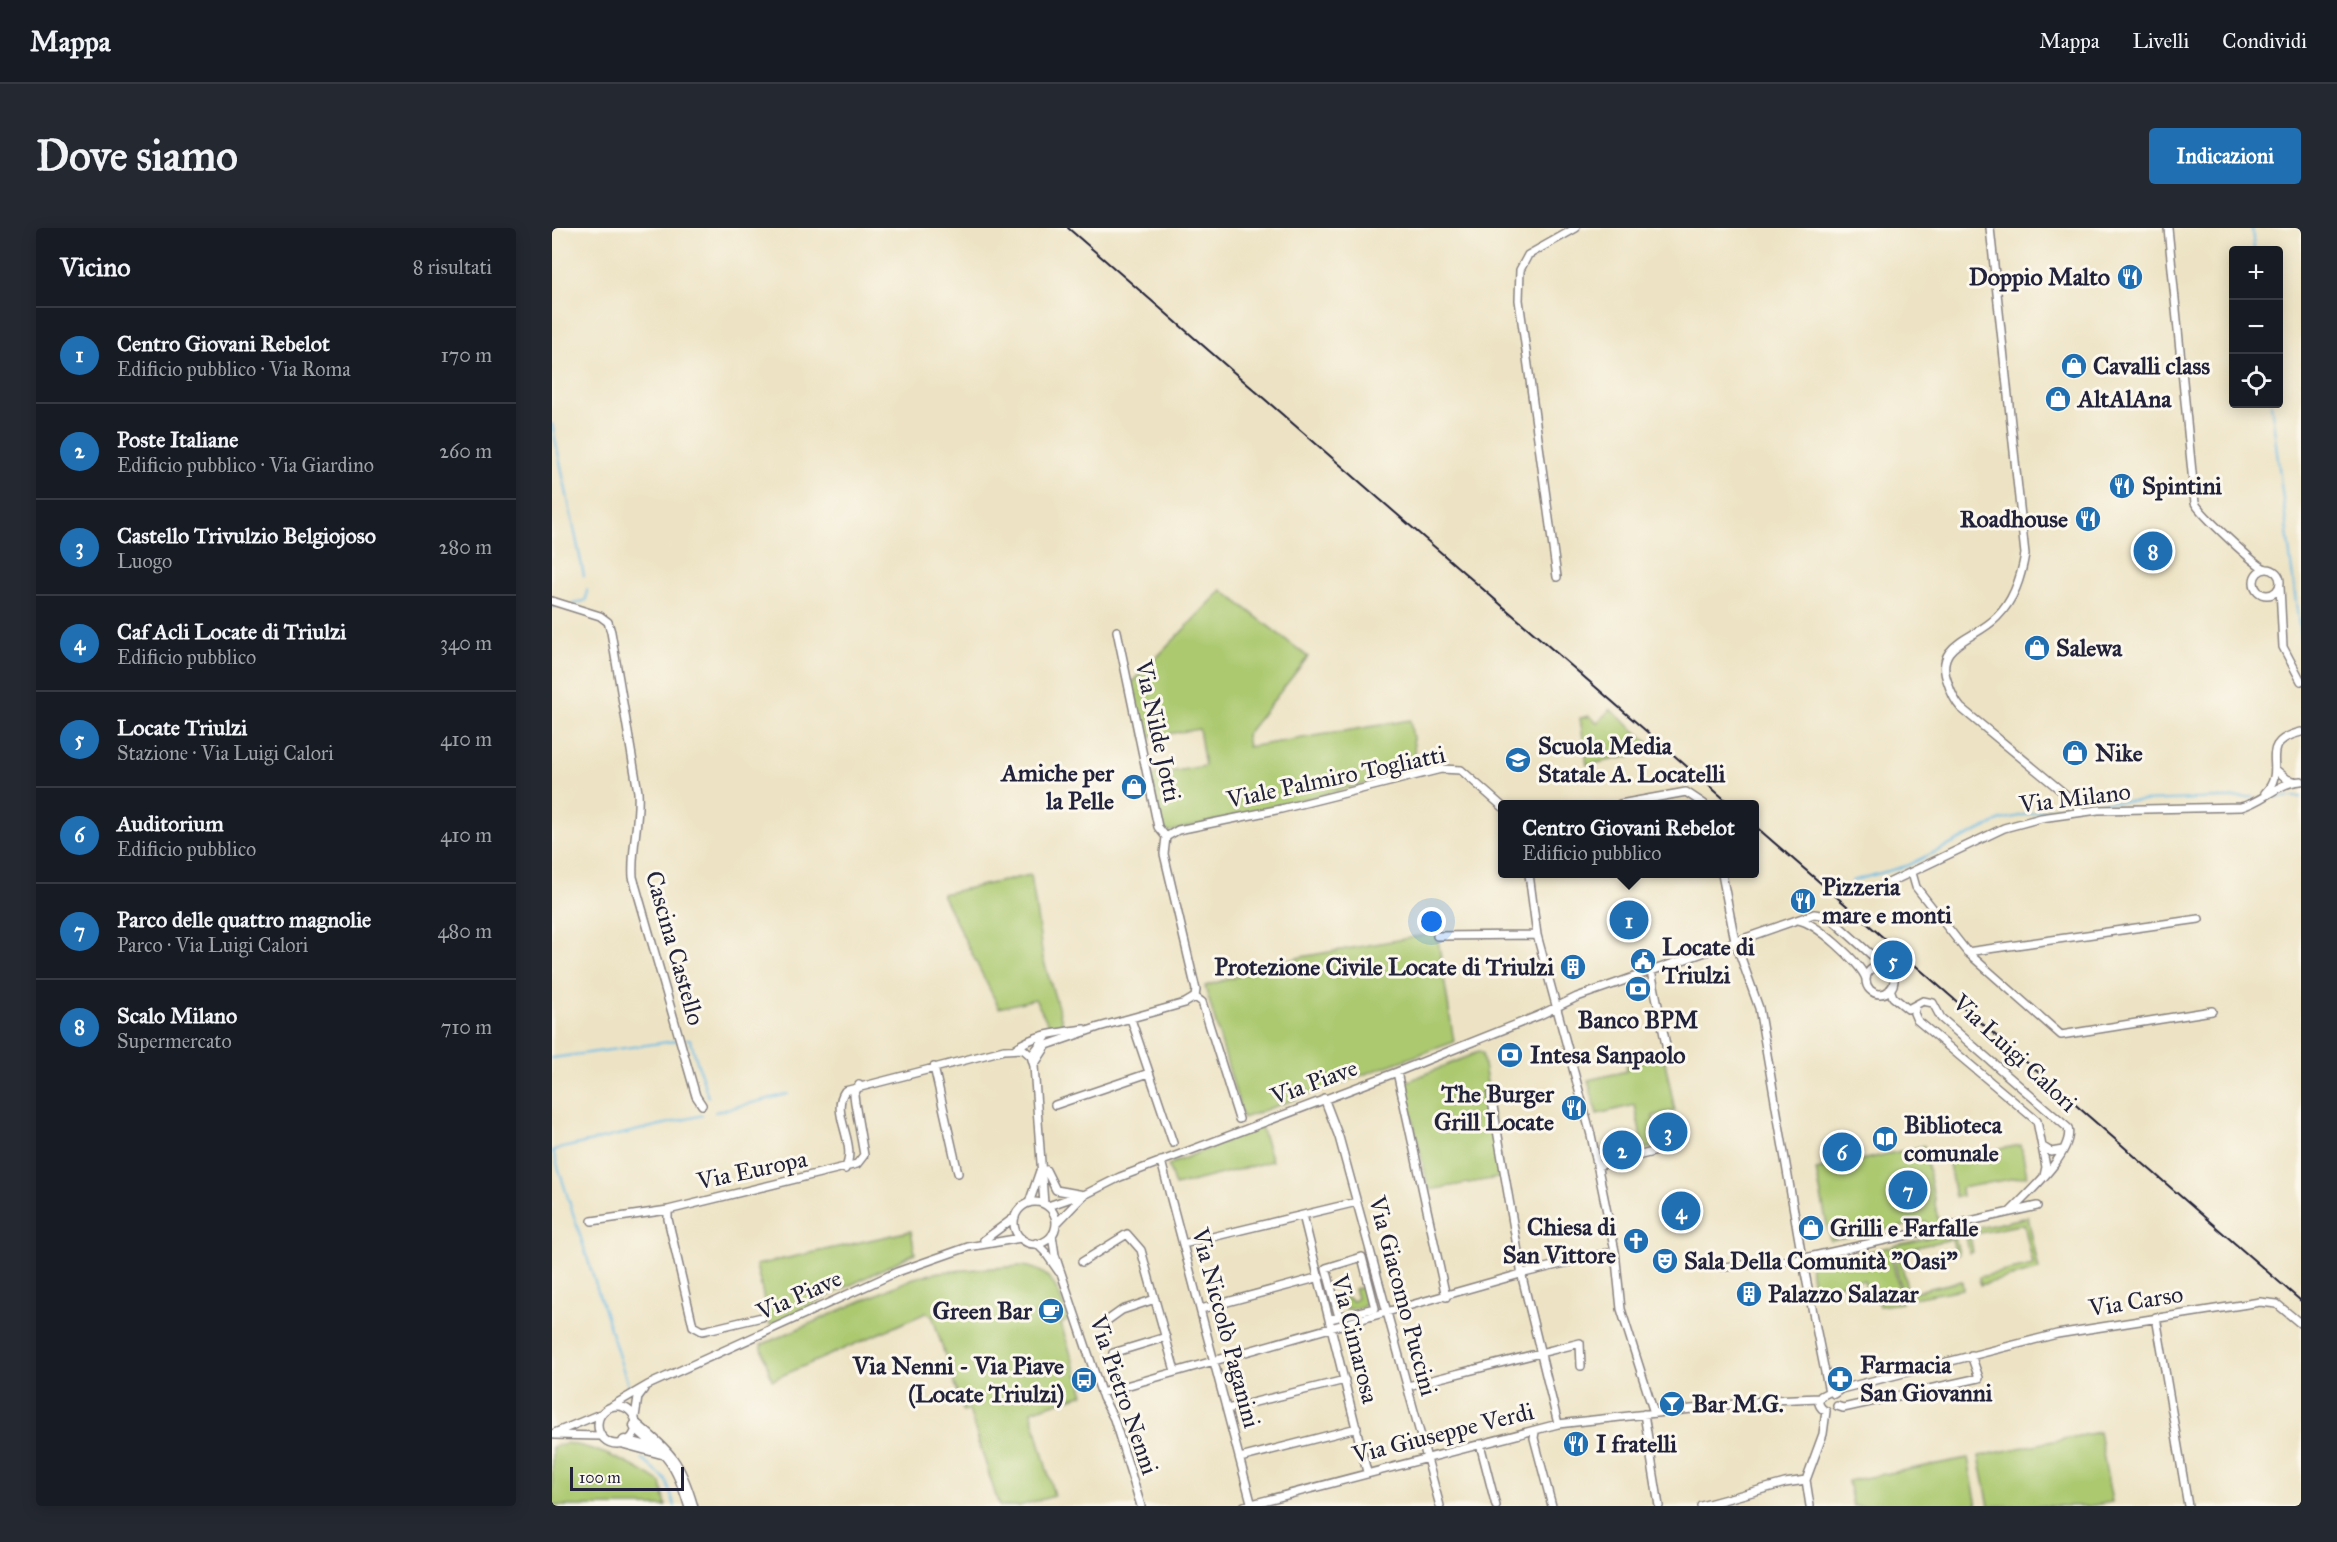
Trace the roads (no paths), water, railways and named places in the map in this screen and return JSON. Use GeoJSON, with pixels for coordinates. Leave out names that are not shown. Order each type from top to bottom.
{"type":"FeatureCollection","features":[{"type":"Feature","properties":{"kind":"highway"},"geometry":{"type":"LineString","coordinates":[[635,1423],[669,1455],[678,1468],[691,1506]]}},
{"type":"Feature","properties":{"kind":"highway"},"geometry":{"type":"LineString","coordinates":[[625,1442],[669,1455]]}},
{"type":"Feature","properties":{"kind":"street"},"geometry":{"type":"LineString","coordinates":[[1557,577],[1518,300],[1520,270],[1528,255],[1576,228]]}},
{"type":"Feature","properties":{"kind":"street"},"geometry":{"type":"LineString","coordinates":[[1990,228],[2025,554],[2019,581],[2006,608],[1988,626],[1952,648],[1945,658],[1943,669],[1953,698],[1961,708],[2076,803],[2079,812]]}},
{"type":"Feature","properties":{"kind":"street"},"geometry":{"type":"LineString","coordinates":[[2168,228],[2195,503],[2200,513],[2253,559],[2259,567],[2277,574],[2280,586],[2279,606],[2283,646],[2301,681]]}},
{"type":"Feature","properties":{"kind":"street"},"geometry":{"type":"LineString","coordinates":[[2253,559],[2255,589],[2261,595],[2276,600],[2279,606]]}},
{"type":"Feature","properties":{"kind":"street"},"geometry":{"type":"LineString","coordinates":[[2255,576],[2265,569]]}},
{"type":"Feature","properties":{"kind":"street"},"geometry":{"type":"LineString","coordinates":[[2269,596],[2280,586]]}},
{"type":"Feature","properties":{"kind":"street","name":"Cascina Castello"},"geometry":{"type":"LineString","coordinates":[[552,601],[593,613],[608,622],[638,792],[639,812],[631,856],[633,877],[696,1096],[702,1104]]}},
{"type":"Feature","properties":{"kind":"street","name":"Via Nilde Jotti"},"geometry":{"type":"LineString","coordinates":[[1117,631],[1158,827],[1166,837]]}},
{"type":"Feature","properties":{"kind":"street"},"geometry":{"type":"LineString","coordinates":[[2254,802],[2272,784],[2275,769],[2273,753],[2276,746],[2280,740],[2299,733]]}},
{"type":"Feature","properties":{"kind":"street","name":"Viale Palmiro Togliatti"},"geometry":{"type":"LineString","coordinates":[[1166,837],[1178,830],[1441,769],[1461,770],[1498,803]]}},
{"type":"Feature","properties":{"kind":"street"},"geometry":{"type":"LineString","coordinates":[[2275,769],[2287,779],[2298,781]]}},
{"type":"Feature","properties":{"kind":"street","name":"Via Milano"},"geometry":{"type":"LineString","coordinates":[[1878,888],[2004,828],[2041,818],[2079,812],[2241,807],[2298,781]]}},
{"type":"Feature","properties":{"kind":"street"},"geometry":{"type":"LineString","coordinates":[[1642,800],[1686,792],[1698,800]]}},
{"type":"Feature","properties":{"kind":"street"},"geometry":{"type":"LineString","coordinates":[[1166,837],[1164,854],[1196,990],[1195,997]]}},
{"type":"Feature","properties":{"kind":"street"},"geometry":{"type":"LineString","coordinates":[[1911,873],[1916,887],[1967,952],[2061,1035],[2212,1011]]}},
{"type":"Feature","properties":{"kind":"street"},"geometry":{"type":"LineString","coordinates":[[1530,878],[1537,935],[1558,1007],[1597,1166],[1615,1251],[1621,1309],[1654,1413]]}},
{"type":"Feature","properties":{"kind":"street"},"geometry":{"type":"LineString","coordinates":[[1723,878],[1735,941],[1759,1008],[1802,1258],[1832,1393],[1837,1406]]}},
{"type":"Feature","properties":{"kind":"street"},"geometry":{"type":"LineString","coordinates":[[1818,913],[1828,916],[1887,969],[1893,981],[1890,989],[1883,994],[1874,993],[1868,988],[1860,967],[1812,925],[1795,920],[1818,913]]}},
{"type":"Feature","properties":{"kind":"street"},"geometry":{"type":"LineString","coordinates":[[1967,952],[2199,919]]}},
{"type":"Feature","properties":{"kind":"street","name":"Via Piave"},"geometry":{"type":"LineString","coordinates":[[1052,1235],[1056,1224],[1080,1196],[1161,1161],[1397,1072],[1558,1007],[1576,997],[1795,920]]}},
{"type":"Feature","properties":{"kind":"street"},"geometry":{"type":"LineString","coordinates":[[1437,936],[1537,935]]}},
{"type":"Feature","properties":{"kind":"street"},"geometry":{"type":"LineString","coordinates":[[1866,979],[1869,972],[1876,967],[1887,969]]}},
{"type":"Feature","properties":{"kind":"street"},"geometry":{"type":"LineString","coordinates":[[1651,971],[1669,1060]]}},
{"type":"Feature","properties":{"kind":"street","name":"Via Luigi Calori"},"geometry":{"type":"LineString","coordinates":[[1890,989],[1893,998],[1905,1007],[1912,1009],[1923,1001],[1933,1003],[1941,1018],[2065,1124],[2069,1133],[2063,1150],[2043,1178],[2010,1212]]}},
{"type":"Feature","properties":{"kind":"street"},"geometry":{"type":"LineString","coordinates":[[1034,1066],[1047,1045],[1099,1027],[1185,1003],[1195,997]]}},
{"type":"Feature","properties":{"kind":"street"},"geometry":{"type":"LineString","coordinates":[[1195,997],[1202,1002],[1239,1119]]}},
{"type":"Feature","properties":{"kind":"street","name":"Via Luigi Calori"},"geometry":{"type":"LineString","coordinates":[[1916,1006],[1914,1013],[1917,1020],[2037,1121],[2046,1167],[2043,1178]]}},
{"type":"Feature","properties":{"kind":"street"},"geometry":{"type":"LineString","coordinates":[[1131,1019],[1173,1143]]}},
{"type":"Feature","properties":{"kind":"street"},"geometry":{"type":"LineString","coordinates":[[1016,1048],[1026,1041],[1048,1034],[1099,1027]]}},
{"type":"Feature","properties":{"kind":"street"},"geometry":{"type":"LineString","coordinates":[[1031,1056],[1048,1034]]}},
{"type":"Feature","properties":{"kind":"street"},"geometry":{"type":"LineString","coordinates":[[859,1085],[1016,1048],[1023,1049],[1031,1056],[1034,1066],[1046,1205],[1054,1215],[1056,1224]]}},
{"type":"Feature","properties":{"kind":"street"},"geometry":{"type":"LineString","coordinates":[[934,1067],[958,1173]]}},
{"type":"Feature","properties":{"kind":"street"},"geometry":{"type":"LineString","coordinates":[[1397,1072],[1446,1297]]}},
{"type":"Feature","properties":{"kind":"street"},"geometry":{"type":"LineString","coordinates":[[1055,1105],[1149,1073]]}},
{"type":"Feature","properties":{"kind":"street","name":"Via Europa"},"geometry":{"type":"LineString","coordinates":[[845,1169],[850,1155],[840,1103],[845,1091],[859,1085]]}},
{"type":"Feature","properties":{"kind":"street","name":"Via Europa"},"geometry":{"type":"LineString","coordinates":[[592,1221],[668,1210],[671,1207],[845,1169],[861,1161],[864,1155],[854,1095],[859,1085]]}},
{"type":"Feature","properties":{"kind":"street"},"geometry":{"type":"LineString","coordinates":[[1491,1095],[1522,1275],[1558,1424]]}},
{"type":"Feature","properties":{"kind":"street","name":"Via Giacomo Puccini"},"geometry":{"type":"LineString","coordinates":[[1324,1098],[1357,1202],[1440,1506]]}},
{"type":"Feature","properties":{"kind":"street"},"geometry":{"type":"LineString","coordinates":[[2043,1147],[2051,1152],[2063,1150]]}},
{"type":"Feature","properties":{"kind":"street"},"geometry":{"type":"LineString","coordinates":[[1597,1166],[1657,1151]]}},
{"type":"Feature","properties":{"kind":"street","name":"Via Niccolò Paganini"},"geometry":{"type":"LineString","coordinates":[[1161,1161],[1240,1458],[1249,1505]]}},
{"type":"Feature","properties":{"kind":"street"},"geometry":{"type":"LineString","coordinates":[[1042,1163],[1056,1190],[1080,1196]]}},
{"type":"Feature","properties":{"kind":"street"},"geometry":{"type":"LineString","coordinates":[[1042,1163],[1039,1180],[1029,1203],[1046,1205],[1080,1196]]}},
{"type":"Feature","properties":{"kind":"street"},"geometry":{"type":"LineString","coordinates":[[1183,1244],[1357,1202]]}},
{"type":"Feature","properties":{"kind":"street","name":"Via Piave"},"geometry":{"type":"LineString","coordinates":[[552,1434],[600,1414],[648,1385],[897,1272],[968,1247],[994,1235],[1029,1203]]}},
{"type":"Feature","properties":{"kind":"street"},"geometry":{"type":"LineString","coordinates":[[1723,1267],[1802,1258],[1897,1239],[2037,1206]]}},
{"type":"Feature","properties":{"kind":"street","name":"Via Europa"},"geometry":{"type":"LineString","coordinates":[[668,1210],[668,1219],[693,1326],[702,1331],[762,1317]]}},
{"type":"Feature","properties":{"kind":"street","name":"Via Cimarosa"},"geometry":{"type":"LineString","coordinates":[[1304,1215],[1321,1272],[1367,1472]]}},
{"type":"Feature","properties":{"kind":"street"},"geometry":{"type":"LineString","coordinates":[[1015,1217],[1016,1229],[1021,1238]]}},
{"type":"Feature","properties":{"kind":"street"},"geometry":{"type":"LineString","coordinates":[[1082,1262],[1126,1234],[1141,1250],[1175,1371]]}},
{"type":"Feature","properties":{"kind":"street"},"geometry":{"type":"LineString","coordinates":[[1036,1243],[1043,1242],[1052,1235]]}},
{"type":"Feature","properties":{"kind":"street","name":"Via Pietro Nenni"},"geometry":{"type":"LineString","coordinates":[[1052,1235],[1055,1255],[1071,1296],[1101,1393],[1114,1419],[1140,1506]]}},
{"type":"Feature","properties":{"kind":"street","name":"Via Piave"},"geometry":{"type":"LineString","coordinates":[[968,1247],[1021,1238],[1036,1243]]}},
{"type":"Feature","properties":{"kind":"street","name":"Via Pietro Nenni"},"geometry":{"type":"LineString","coordinates":[[1036,1243],[1053,1262],[1071,1296]]}},
{"type":"Feature","properties":{"kind":"street"},"geometry":{"type":"LineString","coordinates":[[1101,1393],[1213,1360],[1615,1251]]}},
{"type":"Feature","properties":{"kind":"street"},"geometry":{"type":"LineString","coordinates":[[1201,1309],[1362,1257],[1375,1308],[1330,1319]]}},
{"type":"Feature","properties":{"kind":"street"},"geometry":{"type":"LineString","coordinates":[[1321,1272],[1339,1317]]}},
{"type":"Feature","properties":{"kind":"street"},"geometry":{"type":"LineString","coordinates":[[1101,1325],[1122,1310],[1155,1299]]}},
{"type":"Feature","properties":{"kind":"street","name":"Via Carso"},"geometry":{"type":"LineString","coordinates":[[1832,1393],[2056,1334],[2156,1317],[2260,1302],[2277,1304],[2301,1324]]}},
{"type":"Feature","properties":{"kind":"street"},"geometry":{"type":"LineString","coordinates":[[2156,1317],[2188,1506]]}},
{"type":"Feature","properties":{"kind":"street"},"geometry":{"type":"LineString","coordinates":[[1113,1353],[1166,1337]]}},
{"type":"Feature","properties":{"kind":"street"},"geometry":{"type":"LineString","coordinates":[[1408,1386],[1580,1343],[1581,1366]]}},
{"type":"Feature","properties":{"kind":"street"},"geometry":{"type":"LineString","coordinates":[[1837,1406],[1843,1408],[1979,1378],[1971,1355]]}},
{"type":"Feature","properties":{"kind":"street"},"geometry":{"type":"LineString","coordinates":[[1227,1409],[1345,1380]]}},
{"type":"Feature","properties":{"kind":"street"},"geometry":{"type":"LineString","coordinates":[[552,1434],[601,1436],[613,1444],[625,1442],[632,1436],[638,1397],[648,1385]]}},
{"type":"Feature","properties":{"kind":"street"},"geometry":{"type":"LineString","coordinates":[[1826,1411],[1819,1405],[1819,1398],[1832,1393]]}},
{"type":"Feature","properties":{"kind":"street","name":"Via Giuseppe Verdi"},"geometry":{"type":"LineString","coordinates":[[1249,1505],[1367,1472],[1528,1431],[1535,1432],[1558,1424],[1779,1400],[1819,1398]]}},
{"type":"Feature","properties":{"kind":"street"},"geometry":{"type":"LineString","coordinates":[[612,1406],[629,1410],[635,1423]]}},
{"type":"Feature","properties":{"kind":"street"},"geometry":{"type":"LineString","coordinates":[[1826,1411],[1837,1406]]}},
{"type":"Feature","properties":{"kind":"street"},"geometry":{"type":"LineString","coordinates":[[1810,1506],[1806,1480],[1823,1434],[1826,1411]]}},
{"type":"Feature","properties":{"kind":"street"},"geometry":{"type":"LineString","coordinates":[[600,1414],[597,1425],[601,1436]]}},
{"type":"Feature","properties":{"kind":"street"},"geometry":{"type":"LineString","coordinates":[[1644,1414],[1659,1506]]}},
{"type":"Feature","properties":{"kind":"street"},"geometry":{"type":"LineString","coordinates":[[1240,1458],[1357,1428]]}},
{"type":"Feature","properties":{"kind":"street"},"geometry":{"type":"LineString","coordinates":[[1535,1432],[1534,1438],[1552,1506]]}},
{"type":"Feature","properties":{"kind":"street"},"geometry":{"type":"LineString","coordinates":[[1480,1444],[1496,1506]]}},
{"type":"Feature","properties":{"kind":"street"},"geometry":{"type":"LineString","coordinates":[[1701,1506],[1806,1480]]}},
{"type":"Feature","properties":{"kind":"waterway"},"geometry":{"type":"LineString","coordinates":[[2252,228],[2254,246]]}},
{"type":"Feature","properties":{"kind":"waterway"},"geometry":{"type":"LineString","coordinates":[[2272,408],[2301,643]]}},
{"type":"Feature","properties":{"kind":"waterway"},"geometry":{"type":"LineString","coordinates":[[552,424],[584,576]]}},
{"type":"Feature","properties":{"kind":"waterway"},"geometry":{"type":"LineString","coordinates":[[574,604],[586,600],[587,589]]}},
{"type":"Feature","properties":{"kind":"waterway"},"geometry":{"type":"LineString","coordinates":[[552,607],[556,606]]}},
{"type":"Feature","properties":{"kind":"waterway"},"geometry":{"type":"LineString","coordinates":[[2082,803],[2253,797]]}},
{"type":"Feature","properties":{"kind":"waterway"},"geometry":{"type":"LineString","coordinates":[[2276,797],[2301,797]]}},
{"type":"Feature","properties":{"kind":"waterway"},"geometry":{"type":"LineString","coordinates":[[1852,881],[1906,866],[2001,820],[2065,806]]}},
{"type":"Feature","properties":{"kind":"waterway"},"geometry":{"type":"LineString","coordinates":[[687,1039],[690,1039],[708,1097]]}},
{"type":"Feature","properties":{"kind":"waterway"},"geometry":{"type":"LineString","coordinates":[[552,1058],[675,1041]]}},
{"type":"Feature","properties":{"kind":"waterway"},"geometry":{"type":"LineString","coordinates":[[715,1112],[788,1094]]}},
{"type":"Feature","properties":{"kind":"waterway"},"geometry":{"type":"LineString","coordinates":[[554,1150],[703,1115]]}},
{"type":"Feature","properties":{"kind":"waterway"},"geometry":{"type":"LineString","coordinates":[[553,1151],[628,1385]]}},
{"type":"Feature","properties":{"kind":"waterway"},"geometry":{"type":"LineString","coordinates":[[642,1459],[666,1480],[675,1506]]}},
{"type":"Feature","properties":{"kind":"railway"},"geometry":{"type":"LineString","coordinates":[[1068,228],[1725,800]]}},
{"type":"Feature","properties":{"kind":"railway"},"geometry":{"type":"LineString","coordinates":[[1759,829],[2301,1301]]}},
{"type":"Feature","properties":{"kind":"place","name":"Doppio Malto"},"geometry":{"type":"Point","coordinates":[2130,277]}},
{"type":"Feature","properties":{"kind":"place","name":"Cavalli class"},"geometry":{"type":"Point","coordinates":[2074,366]}},
{"type":"Feature","properties":{"kind":"place","name":"AltAlAna"},"geometry":{"type":"Point","coordinates":[2058,399]}},
{"type":"Feature","properties":{"kind":"place","name":"Spintini"},"geometry":{"type":"Point","coordinates":[2122,486]}},
{"type":"Feature","properties":{"kind":"place","name":"Roadhouse"},"geometry":{"type":"Point","coordinates":[2088,519]}},
{"type":"Feature","properties":{"kind":"place","name":"Scalo Milano"},"geometry":{"type":"Point","coordinates":[2153,551]}},
{"type":"Feature","properties":{"kind":"place","name":"Salewa"},"geometry":{"type":"Point","coordinates":[2037,648]}},
{"type":"Feature","properties":{"kind":"place","name":"Nike"},"geometry":{"type":"Point","coordinates":[2075,753]}},
{"type":"Feature","properties":{"kind":"place","name":"Scuola Media Statale A. Locatelli"},"geometry":{"type":"Point","coordinates":[1518,760]}},
{"type":"Feature","properties":{"kind":"place","name":"Amiche per la Pelle"},"geometry":{"type":"Point","coordinates":[1134,787]}},
{"type":"Feature","properties":{"kind":"place","name":"Pizzeria mare e monti"},"geometry":{"type":"Point","coordinates":[1803,901]}},
{"type":"Feature","properties":{"kind":"place","name":"Centro Giovani Rebelot"},"geometry":{"type":"Point","coordinates":[1629,920]}},
{"type":"Feature","properties":{"kind":"place","name":"Locate Triulzi"},"geometry":{"type":"Point","coordinates":[1893,960]}},
{"type":"Feature","properties":{"kind":"place","name":"Locate di Triulzi"},"geometry":{"type":"Point","coordinates":[1643,961]}},
{"type":"Feature","properties":{"kind":"place","name":"Protezione Civile Locate di Triulzi"},"geometry":{"type":"Point","coordinates":[1573,967]}},
{"type":"Feature","properties":{"kind":"place","name":"Banco BPM"},"geometry":{"type":"Point","coordinates":[1638,989]}},
{"type":"Feature","properties":{"kind":"place","name":"Intesa Sanpaolo"},"geometry":{"type":"Point","coordinates":[1510,1055]}},
{"type":"Feature","properties":{"kind":"place","name":"The Burger Grill Locate"},"geometry":{"type":"Point","coordinates":[1574,1108]}},
{"type":"Feature","properties":{"kind":"place","name":"Castello Trivulzio Belgiojoso"},"geometry":{"type":"Point","coordinates":[1668,1132]}},
{"type":"Feature","properties":{"kind":"place","name":"Biblioteca comunale"},"geometry":{"type":"Point","coordinates":[1885,1139]}},
{"type":"Feature","properties":{"kind":"place","name":"Poste Italiane"},"geometry":{"type":"Point","coordinates":[1622,1150]}},
{"type":"Feature","properties":{"kind":"place","name":"Auditorium"},"geometry":{"type":"Point","coordinates":[1842,1152]}},
{"type":"Feature","properties":{"kind":"place","name":"Parco delle quattro magnolie"},"geometry":{"type":"Point","coordinates":[1908,1190]}},
{"type":"Feature","properties":{"kind":"place","name":"Caf Acli Locate di Triulzi"},"geometry":{"type":"Point","coordinates":[1681,1211]}},
{"type":"Feature","properties":{"kind":"place","name":"Grilli e Farfalle"},"geometry":{"type":"Point","coordinates":[1811,1228]}},
{"type":"Feature","properties":{"kind":"place","name":"Chiesa di San Vittore"},"geometry":{"type":"Point","coordinates":[1636,1241]}},
{"type":"Feature","properties":{"kind":"place","name":"Sala Della Comunità \"Oasi\""},"geometry":{"type":"Point","coordinates":[1665,1261]}},
{"type":"Feature","properties":{"kind":"place","name":"Palazzo Salazar"},"geometry":{"type":"Point","coordinates":[1749,1294]}},
{"type":"Feature","properties":{"kind":"place","name":"Green Bar"},"geometry":{"type":"Point","coordinates":[1051,1311]}},
{"type":"Feature","properties":{"kind":"place","name":"Farmacia San Giovanni"},"geometry":{"type":"Point","coordinates":[1840,1379]}},
{"type":"Feature","properties":{"kind":"place","name":"Via Nenni - Via Piave (Locate Triulzi)"},"geometry":{"type":"Point","coordinates":[1084,1380]}},
{"type":"Feature","properties":{"kind":"place","name":"Bar M.G."},"geometry":{"type":"Point","coordinates":[1672,1404]}},
{"type":"Feature","properties":{"kind":"place","name":"I fratelli"},"geometry":{"type":"Point","coordinates":[1576,1444]}}]}
